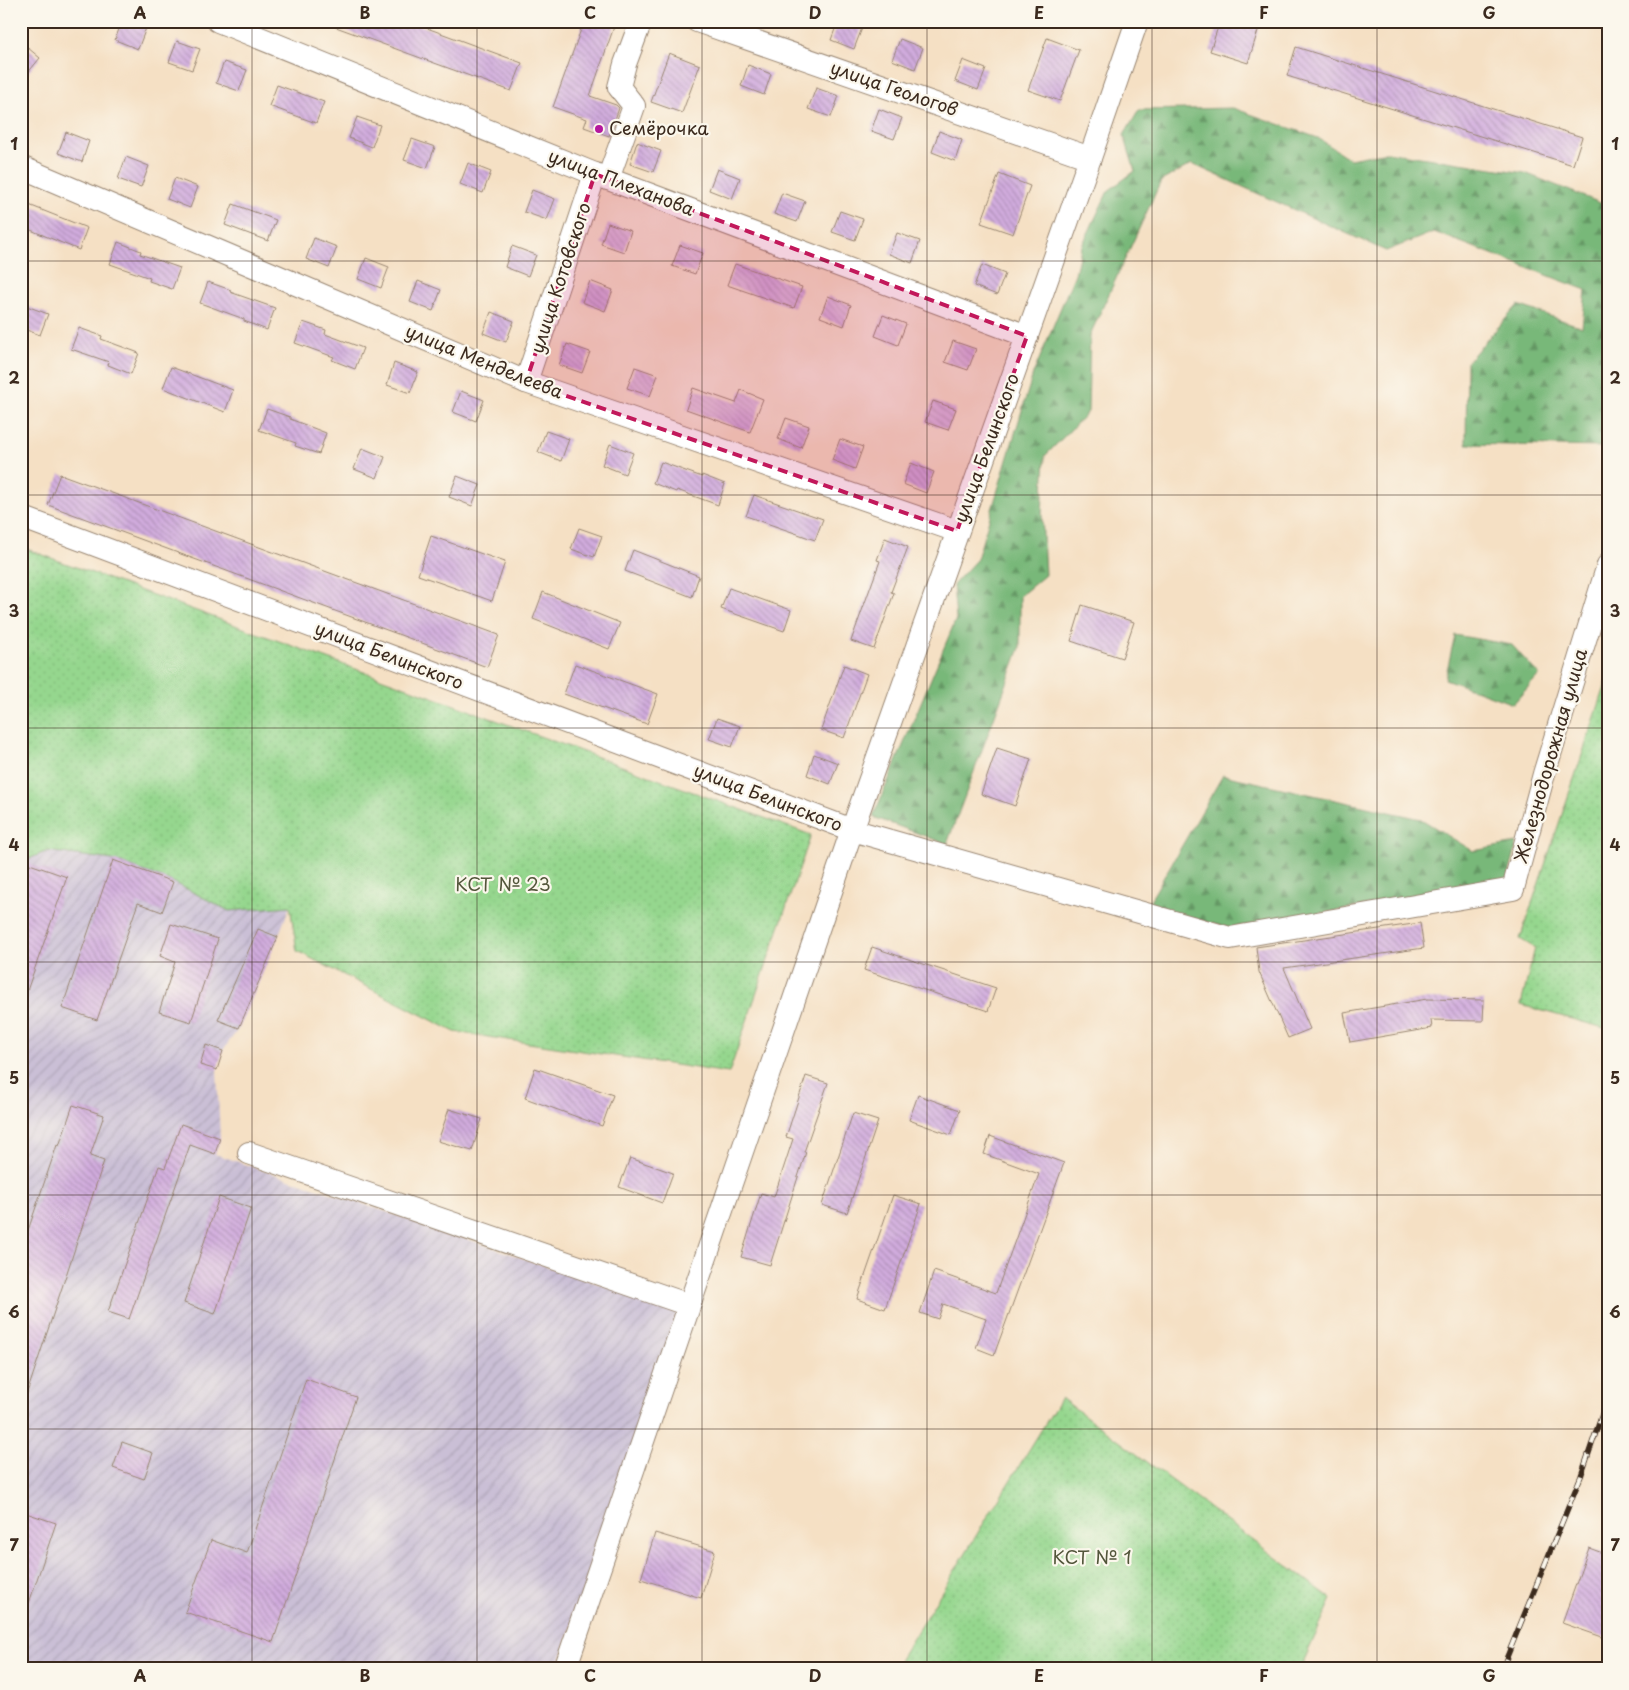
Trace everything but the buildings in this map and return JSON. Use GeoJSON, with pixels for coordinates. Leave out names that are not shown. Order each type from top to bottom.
{"type":"FeatureCollection","features":[{"type":"Feature","properties":{"kind":"street","name":"улица Плеханова"},"geometry":{"type":"LineString","coordinates":[[218,21],[601,177],[1027,336]]}},
{"type":"Feature","properties":{"kind":"street","name":"улица Котовского"},"geometry":{"type":"LineString","coordinates":[[526,382],[601,177],[634,106],[619,87],[625,64],[641,21]]}},
{"type":"Feature","properties":{"kind":"street","name":"улица Геологов"},"geometry":{"type":"LineString","coordinates":[[697,21],[1090,158]]}},
{"type":"Feature","properties":{"kind":"street","name":"улица Белинского"},"geometry":{"type":"LineString","coordinates":[[21,517],[852,830],[1137,21]]}},
{"type":"Feature","properties":{"kind":"street","name":"улица Менделеева"},"geometry":{"type":"LineString","coordinates":[[21,167],[526,382],[957,531]]}},
{"type":"Feature","properties":{"kind":"street","name":"Железнодорожная улица"},"geometry":{"type":"LineString","coordinates":[[852,830],[1230,938],[1513,889],[1544,774],[1608,565]]}},
{"type":"Feature","properties":{"kind":"street"},"geometry":{"type":"LineString","coordinates":[[564,1669],[852,830]]}},
{"type":"Feature","properties":{"kind":"street"},"geometry":{"type":"LineString","coordinates":[[249,1152],[689,1305]]}},
{"type":"Feature","properties":{"kind":"highlighted area"},"geometry":{"type":"Polygon","coordinates":[[[595,174],[1027,336],[957,531],[526,382],[595,174]]]}},
{"type":"Feature","properties":{"kind":"shaded area"},"geometry":{"type":"Polygon","coordinates":[[[48,851],[113,860],[173,882],[229,911],[290,906],[239,1028],[223,1050],[217,1070],[220,1138],[215,1154],[682,1312],[557,1669],[21,1669],[21,862],[48,851]]]}},
{"type":"Feature","properties":{"kind":"green space"},"geometry":{"type":"Polygon","coordinates":[[[1233,108],[1318,138],[1350,159],[1387,152],[1525,173],[1608,206],[1608,438],[1601,447],[1466,444],[1467,362],[1518,305],[1582,327],[1586,290],[1434,232],[1386,251],[1192,164],[1161,181],[1090,335],[1088,412],[1045,456],[1042,515],[1045,575],[1020,596],[1020,648],[947,844],[873,817],[956,619],[953,585],[977,559],[1033,374],[1075,274],[1081,248],[1108,191],[1135,171],[1124,135],[1139,110],[1233,108]]]}},
{"type":"Feature","properties":{"kind":"green space","name":"КСТ № 23"},"geometry":{"type":"Polygon","coordinates":[[[21,547],[811,835],[729,1073],[455,1032],[297,951],[290,906],[229,911],[173,882],[113,860],[48,851],[21,862],[21,547]]]}},
{"type":"Feature","properties":{"kind":"green space"},"geometry":{"type":"Polygon","coordinates":[[[1455,635],[1512,645],[1539,675],[1513,704],[1445,679],[1455,635]]]}},
{"type":"Feature","properties":{"kind":"green space"},"geometry":{"type":"Polygon","coordinates":[[[1608,678],[1608,1029],[1521,1005],[1535,948],[1520,939],[1608,678]]]}},
{"type":"Feature","properties":{"kind":"green space"},"geometry":{"type":"Polygon","coordinates":[[[1223,775],[1421,819],[1473,851],[1517,843],[1507,883],[1229,928],[1147,906],[1223,775]]]}},
{"type":"Feature","properties":{"kind":"green space","name":"КСТ № 1"},"geometry":{"type":"Polygon","coordinates":[[[1061,1398],[1332,1599],[1300,1669],[894,1669],[1061,1398]]]}},
{"type":"Feature","properties":{"kind":"railway"},"geometry":{"type":"LineString","coordinates":[[1502,1669],[1581,1476],[1608,1397]]}},
{"type":"Feature","properties":{"kind":"place","name":"Семёрочка"},"geometry":{"type":"Point","coordinates":[599,129]}}]}
